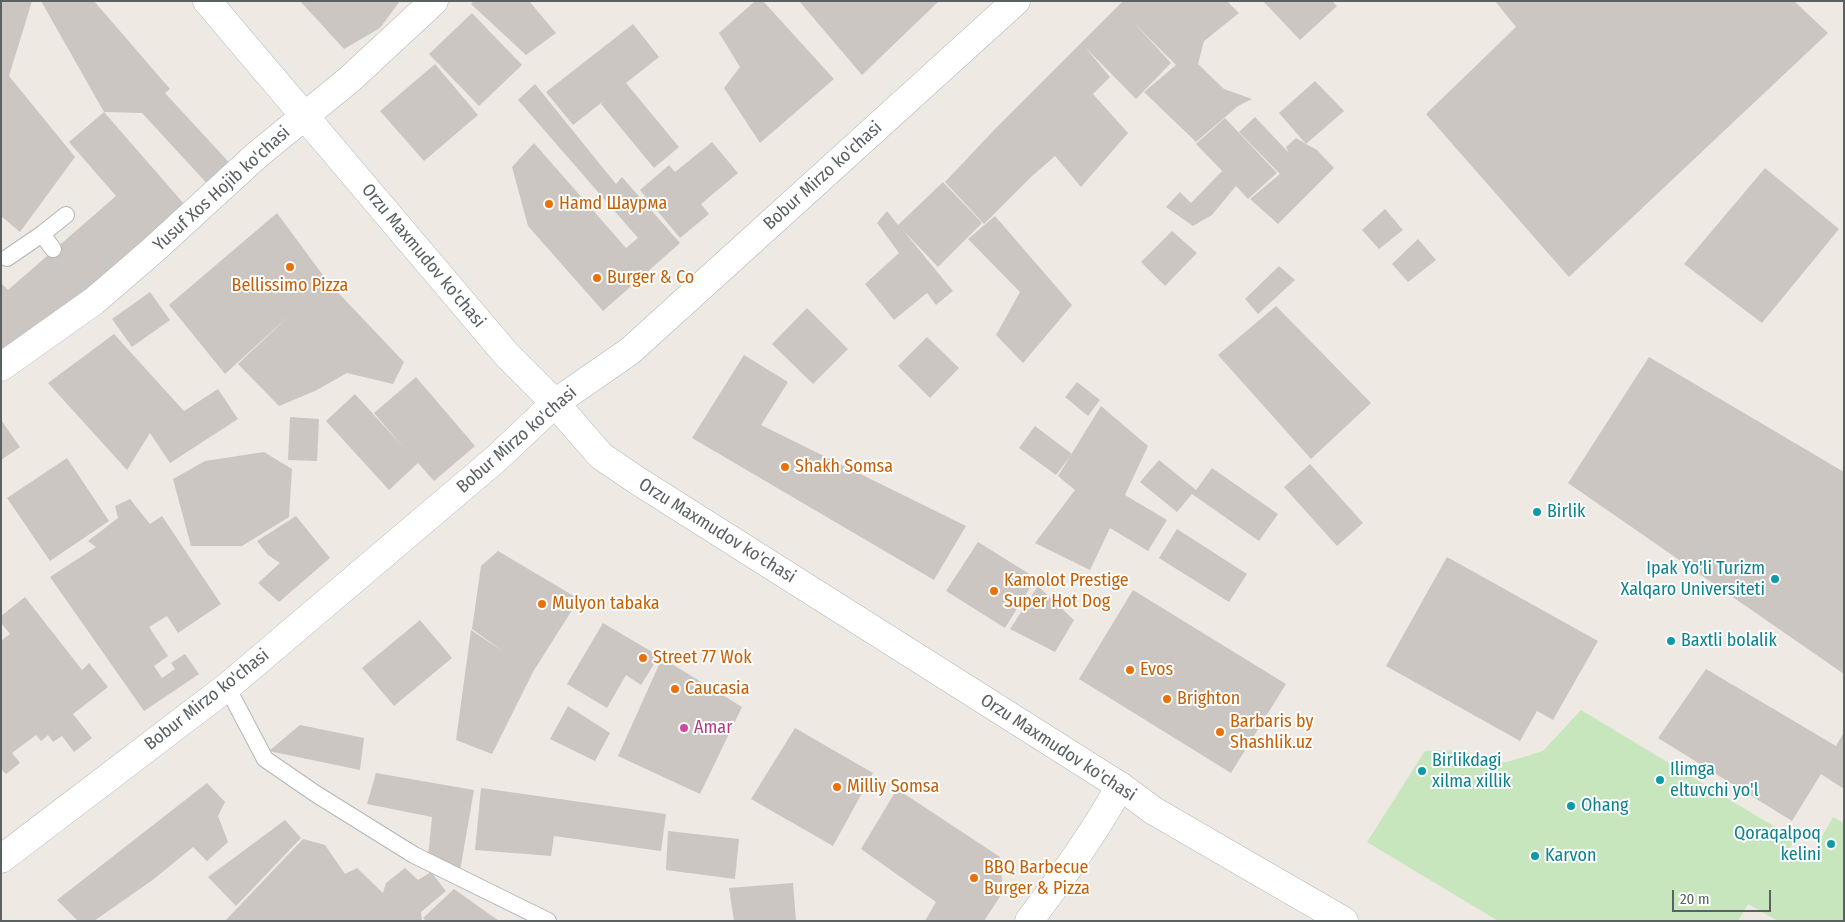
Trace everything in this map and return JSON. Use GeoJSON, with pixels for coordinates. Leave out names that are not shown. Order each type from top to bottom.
{"type":"FeatureCollection","features":[{"type":"Feature","properties":{"kind":"main road","name":"Orzu Maxmudov ko'chasi"},"geometry":{"type":"LineString","coordinates":[[207,1],[507,355],[555,403],[601,456],[1120,786],[1154,811],[1344,921]]}},
{"type":"Feature","properties":{"kind":"main road","name":"Yusuf Xos Hojib ko'chasi"},"geometry":{"type":"LineString","coordinates":[[1,367],[151,252],[257,155],[350,79],[434,1]]}},
{"type":"Feature","properties":{"kind":"main road","name":"Bobur Mirzo ko'chasi"},"geometry":{"type":"LineString","coordinates":[[1,859],[227,687],[497,458],[555,403],[630,351],[1016,1]]}},
{"type":"Feature","properties":{"kind":"main road"},"geometry":{"type":"LineString","coordinates":[[1029,921],[1078,856],[1105,814],[1120,786]]}},
{"type":"Feature","properties":{"kind":"lane"},"geometry":{"type":"LineString","coordinates":[[7,258],[66,215]]}},
{"type":"Feature","properties":{"kind":"lane"},"geometry":{"type":"LineString","coordinates":[[42,234],[54,249]]}},
{"type":"Feature","properties":{"kind":"lane"},"geometry":{"type":"LineString","coordinates":[[227,687],[265,759],[316,794],[414,855],[548,921]]}},
{"type":"Feature","properties":{"kind":"green space"},"geometry":{"type":"Polygon","coordinates":[[[1581,710],[1795,839],[1788,852],[1807,863],[1833,817],[1844,823],[1844,921],[1778,921],[1748,904],[1738,921],[1498,921],[1367,842],[1425,751],[1461,750],[1491,763],[1507,762],[1543,751],[1581,710]]]}},
{"type":"Feature","properties":{"kind":"building"},"geometry":{"type":"Polygon","coordinates":[[[1,1],[32,1],[9,76],[75,157],[20,232],[1,216],[1,1]]]}},
{"type":"Feature","properties":{"kind":"building"},"geometry":{"type":"Polygon","coordinates":[[[41,1],[94,1],[170,89],[165,93],[236,170],[214,191],[142,113],[104,112],[41,1]]]}},
{"type":"Feature","properties":{"kind":"building"},"geometry":{"type":"Polygon","coordinates":[[[300,1],[400,1],[380,28],[344,49],[300,1]]]}},
{"type":"Feature","properties":{"kind":"building"},"geometry":{"type":"Polygon","coordinates":[[[474,1],[529,1],[556,33],[526,55],[471,4],[474,1]]]}},
{"type":"Feature","properties":{"kind":"building"},"geometry":{"type":"Polygon","coordinates":[[[755,1],[763,1],[834,79],[760,143],[724,88],[740,67],[719,33],[755,1]]]}},
{"type":"Feature","properties":{"kind":"building"},"geometry":{"type":"Polygon","coordinates":[[[799,1],[939,1],[862,75],[799,1]]]}},
{"type":"Feature","properties":{"kind":"building"},"geometry":{"type":"Polygon","coordinates":[[[1123,1],[1227,1],[1239,13],[1204,41],[1198,64],[1224,89],[1252,99],[1238,106],[1196,142],[1144,92],[1176,65],[1135,24],[1171,63],[1136,99],[1085,47],[1110,77],[1093,94],[1128,133],[1081,187],[1055,156],[984,224],[945,182],[994,130],[1123,1]]]}},
{"type":"Feature","properties":{"kind":"building"},"geometry":{"type":"Polygon","coordinates":[[[1263,1],[1332,1],[1337,6],[1300,40],[1263,1]]]}},
{"type":"Feature","properties":{"kind":"building"},"geometry":{"type":"Polygon","coordinates":[[[1495,1],[1794,1],[1828,33],[1569,277],[1426,114],[1516,27],[1495,1]]]}},
{"type":"Feature","properties":{"kind":"building"},"geometry":{"type":"Polygon","coordinates":[[[472,13],[522,65],[479,106],[429,54],[472,13]]]}},
{"type":"Feature","properties":{"kind":"building"},"geometry":{"type":"Polygon","coordinates":[[[633,24],[659,57],[626,83],[679,147],[654,168],[601,104],[605,100],[573,125],[546,92],[633,24]]]}},
{"type":"Feature","properties":{"kind":"building"},"geometry":{"type":"Polygon","coordinates":[[[435,64],[478,115],[424,161],[380,111],[435,64]]]}},
{"type":"Feature","properties":{"kind":"building"},"geometry":{"type":"Polygon","coordinates":[[[1315,81],[1344,111],[1306,144],[1279,113],[1315,81]]]}},
{"type":"Feature","properties":{"kind":"building"},"geometry":{"type":"Polygon","coordinates":[[[535,84],[616,184],[622,177],[680,243],[603,311],[528,226],[512,167],[534,143],[626,248],[638,238],[518,100],[535,84]]]}},
{"type":"Feature","properties":{"kind":"building"},"geometry":{"type":"Polygon","coordinates":[[[104,112],[185,205],[7,359],[1,353],[1,283],[8,290],[116,196],[69,142],[104,112]]]}},
{"type":"Feature","properties":{"kind":"building"},"geometry":{"type":"Polygon","coordinates":[[[1255,117],[1289,153],[1286,147],[1296,138],[1317,150],[1334,168],[1278,224],[1250,199],[1280,174],[1239,132],[1255,117]]]}},
{"type":"Feature","properties":{"kind":"building"},"geometry":{"type":"Polygon","coordinates":[[[1225,118],[1277,173],[1248,199],[1236,186],[1212,215],[1193,226],[1166,207],[1180,192],[1191,203],[1222,171],[1230,179],[1196,144],[1225,118]]]}},
{"type":"Feature","properties":{"kind":"building"},"geometry":{"type":"Polygon","coordinates":[[[712,142],[738,173],[701,204],[709,214],[680,238],[640,190],[669,165],[675,172],[712,142]]]}},
{"type":"Feature","properties":{"kind":"building"},"geometry":{"type":"Polygon","coordinates":[[[1765,168],[1839,229],[1762,323],[1684,264],[1765,168]]]}},
{"type":"Feature","properties":{"kind":"building"},"geometry":{"type":"Polygon","coordinates":[[[943,182],[982,223],[938,267],[902,229],[953,291],[936,305],[927,293],[894,320],[865,284],[899,253],[877,223],[887,211],[898,225],[943,182]]]}},
{"type":"Feature","properties":{"kind":"building"},"geometry":{"type":"Polygon","coordinates":[[[1385,209],[1403,230],[1379,249],[1362,230],[1385,209]]]}},
{"type":"Feature","properties":{"kind":"building"},"geometry":{"type":"Polygon","coordinates":[[[277,213],[328,282],[404,362],[393,384],[347,373],[315,391],[279,406],[238,364],[291,314],[225,374],[169,305],[277,213]]]}},
{"type":"Feature","properties":{"kind":"building"},"geometry":{"type":"Polygon","coordinates":[[[995,216],[1072,305],[1023,363],[996,335],[1020,292],[968,239],[995,216]]]}},
{"type":"Feature","properties":{"kind":"building"},"geometry":{"type":"Polygon","coordinates":[[[1172,231],[1197,253],[1165,286],[1141,262],[1172,231]]]}},
{"type":"Feature","properties":{"kind":"building"},"geometry":{"type":"Polygon","coordinates":[[[1418,239],[1436,260],[1408,282],[1392,264],[1418,239]]]}},
{"type":"Feature","properties":{"kind":"building"},"geometry":{"type":"Polygon","coordinates":[[[1279,266],[1295,280],[1258,314],[1245,299],[1279,266]]]}},
{"type":"Feature","properties":{"kind":"building"},"geometry":{"type":"Polygon","coordinates":[[[150,292],[170,320],[132,347],[112,319],[150,292]]]}},
{"type":"Feature","properties":{"kind":"building"},"geometry":{"type":"Polygon","coordinates":[[[1276,306],[1371,403],[1311,459],[1218,355],[1276,306]]]}},
{"type":"Feature","properties":{"kind":"building"},"geometry":{"type":"Polygon","coordinates":[[[807,308],[848,349],[813,384],[772,344],[807,308]]]}},
{"type":"Feature","properties":{"kind":"building"},"geometry":{"type":"Polygon","coordinates":[[[114,334],[184,411],[218,389],[238,419],[170,463],[150,433],[127,470],[48,383],[114,334]]]}},
{"type":"Feature","properties":{"kind":"building"},"geometry":{"type":"Polygon","coordinates":[[[927,337],[959,368],[930,398],[898,366],[927,337]]]}},
{"type":"Feature","properties":{"kind":"building"},"geometry":{"type":"Polygon","coordinates":[[[744,355],[788,382],[761,425],[966,526],[934,580],[692,438],[744,355]]]}},
{"type":"Feature","properties":{"kind":"building","name":"Ipak Yo'li Turizm Xalqaro Universiteti"},"geometry":{"type":"Polygon","coordinates":[[[1649,357],[1844,472],[1844,674],[1568,483],[1649,357]]]}},
{"type":"Feature","properties":{"kind":"building"},"geometry":{"type":"Polygon","coordinates":[[[416,377],[475,446],[434,481],[418,463],[389,490],[326,421],[355,394],[405,449],[374,413],[416,377]]]}},
{"type":"Feature","properties":{"kind":"building"},"geometry":{"type":"Polygon","coordinates":[[[1077,382],[1100,400],[1088,416],[1065,397],[1077,382]]]}},
{"type":"Feature","properties":{"kind":"building"},"geometry":{"type":"Polygon","coordinates":[[[1101,406],[1148,446],[1125,495],[1167,520],[1148,551],[1110,528],[1090,570],[1035,543],[1075,490],[1058,476],[1101,406]]]}},
{"type":"Feature","properties":{"kind":"building"},"geometry":{"type":"Polygon","coordinates":[[[290,417],[319,419],[317,461],[288,460],[290,417]]]}},
{"type":"Feature","properties":{"kind":"building"},"geometry":{"type":"Polygon","coordinates":[[[1,420],[20,447],[1,460],[1,420]]]}},
{"type":"Feature","properties":{"kind":"building"},"geometry":{"type":"Polygon","coordinates":[[[1035,426],[1072,454],[1056,475],[1019,448],[1035,426]]]}},
{"type":"Feature","properties":{"kind":"building"},"geometry":{"type":"Polygon","coordinates":[[[264,452],[292,469],[289,517],[242,546],[191,546],[173,479],[205,461],[264,452]]]}},
{"type":"Feature","properties":{"kind":"building"},"geometry":{"type":"Polygon","coordinates":[[[67,458],[109,521],[50,561],[7,498],[67,458]]]}},
{"type":"Feature","properties":{"kind":"building"},"geometry":{"type":"Polygon","coordinates":[[[1159,460],[1196,490],[1212,468],[1278,514],[1259,541],[1192,494],[1177,512],[1140,482],[1159,460]]]}},
{"type":"Feature","properties":{"kind":"building"},"geometry":{"type":"Polygon","coordinates":[[[1310,464],[1363,523],[1337,546],[1284,487],[1310,464]]]}},
{"type":"Feature","properties":{"kind":"building"},"geometry":{"type":"Polygon","coordinates":[[[130,499],[150,524],[162,516],[221,604],[178,633],[167,616],[149,627],[168,656],[154,666],[162,678],[175,669],[171,663],[185,654],[199,674],[144,711],[50,577],[96,547],[88,541],[118,518],[115,506],[130,499]]]}},
{"type":"Feature","properties":{"kind":"building"},"geometry":{"type":"Polygon","coordinates":[[[296,516],[330,558],[279,602],[258,583],[280,563],[268,555],[257,541],[296,516]]]}},
{"type":"Feature","properties":{"kind":"building"},"geometry":{"type":"Polygon","coordinates":[[[1177,529],[1247,574],[1229,602],[1159,558],[1177,529]]]}},
{"type":"Feature","properties":{"kind":"building"},"geometry":{"type":"Polygon","coordinates":[[[978,542],[1036,578],[1005,628],[946,591],[978,542]]]}},
{"type":"Feature","properties":{"kind":"building"},"geometry":{"type":"Polygon","coordinates":[[[498,551],[579,599],[533,672],[492,754],[456,740],[471,630],[504,652],[472,629],[481,566],[498,551]]]}},
{"type":"Feature","properties":{"kind":"building"},"geometry":{"type":"Polygon","coordinates":[[[1447,557],[1598,641],[1553,720],[1537,711],[1520,741],[1386,666],[1447,557]]]}},
{"type":"Feature","properties":{"kind":"building"},"geometry":{"type":"Polygon","coordinates":[[[1038,586],[1074,620],[1055,652],[1010,629],[1038,586]]]}},
{"type":"Feature","properties":{"kind":"building"},"geometry":{"type":"Polygon","coordinates":[[[1133,590],[1286,684],[1231,773],[1079,679],[1133,590]]]}},
{"type":"Feature","properties":{"kind":"building"},"geometry":{"type":"Polygon","coordinates":[[[25,597],[82,670],[89,663],[108,687],[73,714],[92,738],[74,752],[62,736],[53,742],[48,735],[41,741],[36,735],[12,753],[20,763],[6,774],[1,769],[1,641],[10,634],[1,623],[1,616],[25,597]]]}},
{"type":"Feature","properties":{"kind":"building"},"geometry":{"type":"Polygon","coordinates":[[[420,620],[452,658],[394,706],[362,668],[420,620]]]}},
{"type":"Feature","properties":{"kind":"building"},"geometry":{"type":"Polygon","coordinates":[[[603,623],[659,656],[641,685],[626,675],[607,708],[567,684],[603,623]]]}},
{"type":"Feature","properties":{"kind":"building"},"geometry":{"type":"Polygon","coordinates":[[[662,658],[742,707],[700,794],[618,756],[662,658]]]}},
{"type":"Feature","properties":{"kind":"building"},"geometry":{"type":"Polygon","coordinates":[[[1706,669],[1836,746],[1844,732],[1844,789],[1821,774],[1792,821],[1658,738],[1706,669]]]}},
{"type":"Feature","properties":{"kind":"building"},"geometry":{"type":"Polygon","coordinates":[[[568,706],[610,733],[595,761],[550,739],[568,706]]]}},
{"type":"Feature","properties":{"kind":"building"},"geometry":{"type":"Polygon","coordinates":[[[300,725],[364,738],[360,770],[269,751],[300,725]]]}},
{"type":"Feature","properties":{"kind":"building"},"geometry":{"type":"Polygon","coordinates":[[[795,728],[873,773],[833,846],[751,799],[795,728]]]}},
{"type":"Feature","properties":{"kind":"building"},"geometry":{"type":"Polygon","coordinates":[[[376,773],[474,790],[460,871],[428,857],[432,817],[367,804],[376,773]]]}},
{"type":"Feature","properties":{"kind":"building"},"geometry":{"type":"Polygon","coordinates":[[[207,783],[225,802],[218,816],[228,842],[207,861],[193,847],[154,879],[94,921],[78,921],[57,900],[207,783]]]}},
{"type":"Feature","properties":{"kind":"building"},"geometry":{"type":"Polygon","coordinates":[[[481,788],[666,814],[661,851],[554,836],[551,856],[475,850],[481,788]]]}},
{"type":"Feature","properties":{"kind":"building"},"geometry":{"type":"Polygon","coordinates":[[[897,789],[1000,857],[1003,892],[984,921],[925,921],[936,902],[861,849],[897,789]]]}},
{"type":"Feature","properties":{"kind":"building"},"geometry":{"type":"Polygon","coordinates":[[[285,820],[301,838],[236,906],[208,877],[285,820]]]}},
{"type":"Feature","properties":{"kind":"building"},"geometry":{"type":"Polygon","coordinates":[[[668,831],[739,839],[735,879],[666,870],[668,831]]]}},
{"type":"Feature","properties":{"kind":"building"},"geometry":{"type":"Polygon","coordinates":[[[303,839],[325,845],[345,874],[357,868],[383,893],[386,883],[405,868],[418,880],[431,872],[446,891],[421,912],[422,921],[225,921],[303,839]]]}},
{"type":"Feature","properties":{"kind":"building"},"geometry":{"type":"Polygon","coordinates":[[[793,883],[796,921],[734,921],[729,888],[793,883]]]}},
{"type":"Feature","properties":{"kind":"building"},"geometry":{"type":"Polygon","coordinates":[[[454,889],[499,921],[426,921],[423,918],[454,889]]]}},
{"type":"Feature","properties":{"kind":"place","name":"Hamd Шаурма"},"geometry":{"type":"Point","coordinates":[549,204]}},
{"type":"Feature","properties":{"kind":"place","name":"Bellissimo Pizza"},"geometry":{"type":"Point","coordinates":[290,267]}},
{"type":"Feature","properties":{"kind":"place","name":"Burger & Co"},"geometry":{"type":"Point","coordinates":[597,278]}},
{"type":"Feature","properties":{"kind":"place","name":"Shakh Somsa"},"geometry":{"type":"Point","coordinates":[785,467]}},
{"type":"Feature","properties":{"kind":"place","name":"Birlik"},"geometry":{"type":"Point","coordinates":[1537,512]}},
{"type":"Feature","properties":{"kind":"place","name":"Ipak Yo'li Turizm Xalqaro Universiteti"},"geometry":{"type":"Point","coordinates":[1775,579]}},
{"type":"Feature","properties":{"kind":"place","name":"Kamolot Prestige Super Hot Dog"},"geometry":{"type":"Point","coordinates":[994,591]}},
{"type":"Feature","properties":{"kind":"place","name":"Mulyon tabaka"},"geometry":{"type":"Point","coordinates":[542,604]}},
{"type":"Feature","properties":{"kind":"place","name":"Baxtli bolalik"},"geometry":{"type":"Point","coordinates":[1671,641]}},
{"type":"Feature","properties":{"kind":"place","name":"Street 77 Wok"},"geometry":{"type":"Point","coordinates":[643,658]}},
{"type":"Feature","properties":{"kind":"place","name":"Evos"},"geometry":{"type":"Point","coordinates":[1130,670]}},
{"type":"Feature","properties":{"kind":"place","name":"Caucasia"},"geometry":{"type":"Point","coordinates":[675,689]}},
{"type":"Feature","properties":{"kind":"place","name":"Brighton"},"geometry":{"type":"Point","coordinates":[1167,699]}},
{"type":"Feature","properties":{"kind":"place","name":"Amar"},"geometry":{"type":"Point","coordinates":[684,728]}},
{"type":"Feature","properties":{"kind":"place","name":"Barbaris by Shashlik.uz"},"geometry":{"type":"Point","coordinates":[1220,732]}},
{"type":"Feature","properties":{"kind":"place","name":"Birlikdagi xilma xillik"},"geometry":{"type":"Point","coordinates":[1422,771]}},
{"type":"Feature","properties":{"kind":"place","name":"Ilimga eltuvchi yo'l"},"geometry":{"type":"Point","coordinates":[1660,780]}},
{"type":"Feature","properties":{"kind":"place","name":"Milliy Somsa"},"geometry":{"type":"Point","coordinates":[837,787]}},
{"type":"Feature","properties":{"kind":"place","name":"Ohang"},"geometry":{"type":"Point","coordinates":[1571,806]}},
{"type":"Feature","properties":{"kind":"place","name":"Qoraqalpoq kelini"},"geometry":{"type":"Point","coordinates":[1831,844]}},
{"type":"Feature","properties":{"kind":"place","name":"Karvon"},"geometry":{"type":"Point","coordinates":[1535,856]}},
{"type":"Feature","properties":{"kind":"place","name":"BBQ Barbecue Burger & Pizza"},"geometry":{"type":"Point","coordinates":[974,878]}}]}
